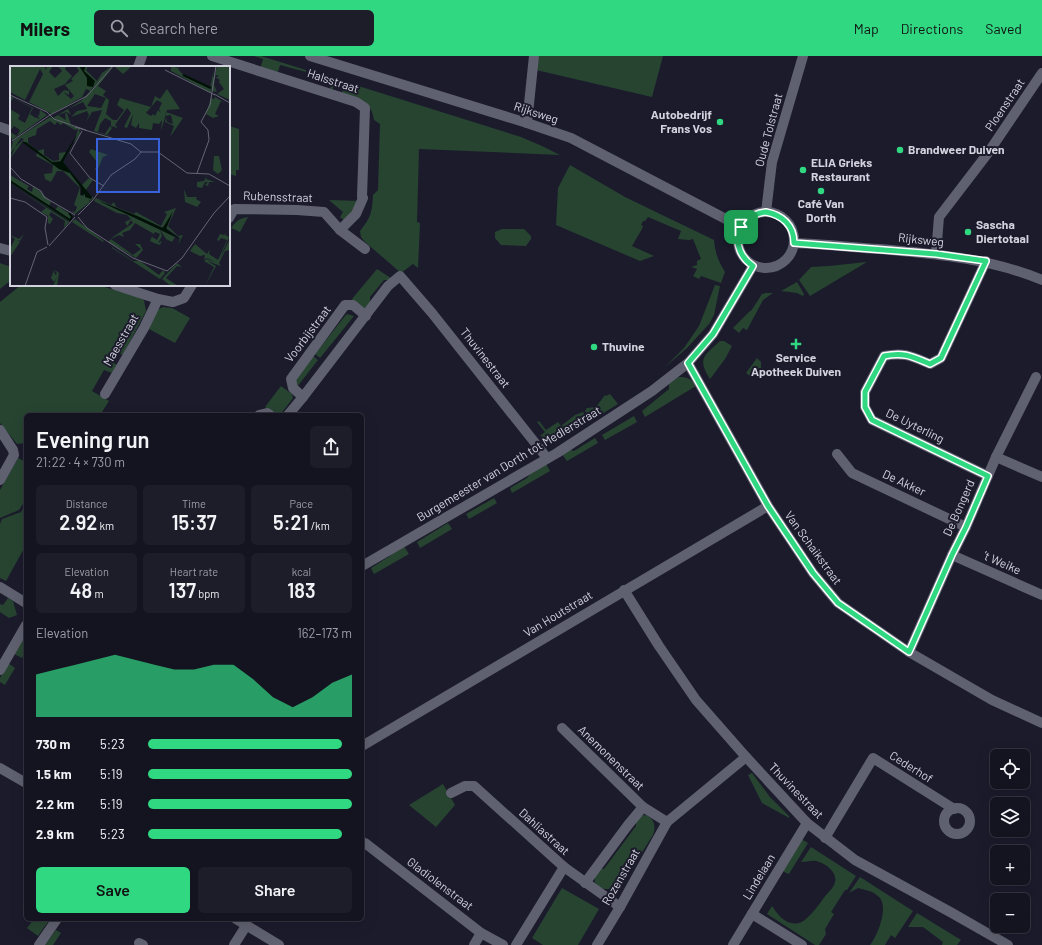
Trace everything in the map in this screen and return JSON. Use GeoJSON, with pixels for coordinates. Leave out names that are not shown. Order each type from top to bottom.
{"type":"FeatureCollection","features":[{"type":"Feature","properties":{"kind":"street"},"geometry":{"type":"LineString","coordinates":[[138,66],[142,56]]}},
{"type":"Feature","properties":{"kind":"street","name":"Halsstraat"},"geometry":{"type":"LineString","coordinates":[[212,56],[356,102],[365,108],[363,198],[356,214],[340,230]]}},
{"type":"Feature","properties":{"kind":"street","name":"Rijksweg"},"geometry":{"type":"LineString","coordinates":[[311,56],[571,138],[741,227]]}},
{"type":"Feature","properties":{"kind":"street"},"geometry":{"type":"LineString","coordinates":[[527,123],[534,56]]}},
{"type":"Feature","properties":{"kind":"street","name":"Oude Tolstraat"},"geometry":{"type":"LineString","coordinates":[[766,212],[772,162],[803,56]]}},
{"type":"Feature","properties":{"kind":"street","name":"Ploenstraat"},"geometry":{"type":"LineString","coordinates":[[936,254],[940,217],[988,153],[1042,72]]}},
{"type":"Feature","properties":{"kind":"street"},"geometry":{"type":"LineString","coordinates":[[0,127],[10,130]]}},
{"type":"Feature","properties":{"kind":"street","name":"Rubensstraat"},"geometry":{"type":"LineString","coordinates":[[230,216],[234,209],[324,212],[340,230],[365,249]]}},
{"type":"Feature","properties":{"kind":"street"},"geometry":{"type":"LineString","coordinates":[[766,212],[782,218],[788,223],[793,234],[794,243],[789,257],[778,266],[761,268],[753,266],[742,256],[739,250],[738,239],[741,227],[748,218],[753,215],[766,212]]}},
{"type":"Feature","properties":{"kind":"street","name":"Rijksweg"},"geometry":{"type":"LineString","coordinates":[[794,243],[936,254],[986,261],[1042,280]]}},
{"type":"Feature","properties":{"kind":"street"},"geometry":{"type":"LineString","coordinates":[[0,248],[10,251]]}},
{"type":"Feature","properties":{"kind":"street","name":"De Uyterling"},"geometry":{"type":"LineString","coordinates":[[986,261],[941,358],[930,364],[911,356],[898,353],[884,356],[865,392],[865,407],[872,420],[988,476]]}},
{"type":"Feature","properties":{"kind":"street","name":"Burgemeester van Dorth tot Medlerstraat"},"geometry":{"type":"LineString","coordinates":[[364,565],[557,453],[652,391],[688,363],[713,334],[753,266]]}},
{"type":"Feature","properties":{"kind":"street","name":"Thuvinestraat"},"geometry":{"type":"LineString","coordinates":[[366,316],[388,286],[400,276],[432,313],[547,458]]}},
{"type":"Feature","properties":{"kind":"street"},"geometry":{"type":"LineString","coordinates":[[118,286],[158,299],[173,302],[184,298],[191,286]]}},
{"type":"Feature","properties":{"kind":"street","name":"Maesstraat"},"geometry":{"type":"LineString","coordinates":[[106,394],[144,328],[158,299]]}},
{"type":"Feature","properties":{"kind":"street","name":"Voorbijstraat"},"geometry":{"type":"LineString","coordinates":[[304,397],[293,388],[291,379],[345,305],[353,305],[366,316]]}},
{"type":"Feature","properties":{"kind":"street"},"geometry":{"type":"LineString","coordinates":[[290,413],[304,397],[366,316]]}},
{"type":"Feature","properties":{"kind":"street","name":"Van Schaikstraat"},"geometry":{"type":"LineString","coordinates":[[688,363],[768,506],[813,573],[838,603],[909,652],[992,700],[1042,723]]}},
{"type":"Feature","properties":{"kind":"street","name":"De Bongerd"},"geometry":{"type":"LineString","coordinates":[[909,652],[996,457],[1036,377]]}},
{"type":"Feature","properties":{"kind":"street"},"geometry":{"type":"LineString","coordinates":[[0,430],[13,450],[14,455],[0,480]]}},
{"type":"Feature","properties":{"kind":"street","name":"De Akker"},"geometry":{"type":"LineString","coordinates":[[837,454],[852,473],[966,527]]}},
{"type":"Feature","properties":{"kind":"street"},"geometry":{"type":"LineString","coordinates":[[996,457],[1042,477]]}},
{"type":"Feature","properties":{"kind":"street","name":"Van Houtstraat"},"geometry":{"type":"LineString","coordinates":[[364,745],[768,506]]}},
{"type":"Feature","properties":{"kind":"street","name":"'t Weike"},"geometry":{"type":"LineString","coordinates":[[952,555],[1042,596]]}},
{"type":"Feature","properties":{"kind":"street"},"geometry":{"type":"LineString","coordinates":[[0,587],[24,602]]}},
{"type":"Feature","properties":{"kind":"street","name":"Thuvinestraat"},"geometry":{"type":"LineString","coordinates":[[624,590],[659,646],[696,700],[807,823],[854,860],[1008,945]]}},
{"type":"Feature","properties":{"kind":"street"},"geometry":{"type":"LineString","coordinates":[[0,670],[24,629]]}},
{"type":"Feature","properties":{"kind":"street","name":"Anemonenstraat"},"geometry":{"type":"LineString","coordinates":[[562,728],[643,807]]}},
{"type":"Feature","properties":{"kind":"street","name":"Rozenstraat"},"geometry":{"type":"LineString","coordinates":[[597,945],[668,822],[746,757]]}},
{"type":"Feature","properties":{"kind":"street","name":"Cederhof"},"geometry":{"type":"LineString","coordinates":[[825,838],[873,758],[954,809]]}},
{"type":"Feature","properties":{"kind":"street"},"geometry":{"type":"LineString","coordinates":[[0,768],[24,782]]}},
{"type":"Feature","properties":{"kind":"street","name":"Dahliastraat"},"geometry":{"type":"LineString","coordinates":[[452,793],[465,786],[474,786],[564,867],[620,907]]}},
{"type":"Feature","properties":{"kind":"street"},"geometry":{"type":"LineString","coordinates":[[643,807],[668,822]]}},
{"type":"Feature","properties":{"kind":"street","name":"Rozenstraat"},"geometry":{"type":"LineString","coordinates":[[585,883],[643,807]]}},
{"type":"Feature","properties":{"kind":"street","name":"Lindelaan"},"geometry":{"type":"LineString","coordinates":[[733,945],[807,823]]}},
{"type":"Feature","properties":{"kind":"street","name":"Gladiolenstraat"},"geometry":{"type":"LineString","coordinates":[[364,843],[481,933],[503,945]]}},
{"type":"Feature","properties":{"kind":"street"},"geometry":{"type":"LineString","coordinates":[[516,945],[564,867]]}},
{"type":"Feature","properties":{"kind":"street"},"geometry":{"type":"LineString","coordinates":[[752,914],[802,945]]}},
{"type":"Feature","properties":{"kind":"street"},"geometry":{"type":"LineString","coordinates":[[39,945],[56,921]]}},
{"type":"Feature","properties":{"kind":"street"},"geometry":{"type":"LineString","coordinates":[[239,921],[279,945]]}},
{"type":"Feature","properties":{"kind":"street"},"geometry":{"type":"LineString","coordinates":[[234,945],[246,926]]}},
{"type":"Feature","properties":{"kind":"street"},"geometry":{"type":"LineString","coordinates":[[474,945],[481,933]]}},
{"type":"Feature","properties":{"kind":"green space"},"geometry":{"type":"Polygon","coordinates":[[[254,56],[261,56],[306,70],[306,72],[280,65],[278,72],[260,69],[263,59],[254,56]]]}},
{"type":"Feature","properties":{"kind":"green space"},"geometry":{"type":"Polygon","coordinates":[[[537,56],[663,56],[652,97],[536,70],[537,56]]]}},
{"type":"Feature","properties":{"kind":"green space"},"geometry":{"type":"Polygon","coordinates":[[[333,78],[521,137],[560,155],[419,149],[417,222],[420,223],[418,268],[413,264],[401,273],[365,242],[361,237],[360,231],[369,218],[373,195],[378,190],[380,124],[374,120],[367,104],[359,99],[342,93],[344,85],[336,82],[332,90],[330,89],[333,78]]]}},
{"type":"Feature","properties":{"kind":"green space"},"geometry":{"type":"Polygon","coordinates":[[[230,126],[239,129],[239,170],[236,170],[236,176],[230,174],[230,126]]]}},
{"type":"Feature","properties":{"kind":"green space"},"geometry":{"type":"Polygon","coordinates":[[[570,165],[625,197],[714,240],[717,256],[725,272],[721,283],[701,276],[699,279],[693,276],[697,269],[691,267],[697,265],[697,261],[701,259],[693,239],[678,239],[681,231],[648,217],[645,221],[643,221],[641,225],[643,226],[642,229],[632,246],[654,256],[640,261],[556,225],[558,188],[570,165]]]}},
{"type":"Feature","properties":{"kind":"green space"},"geometry":{"type":"Polygon","coordinates":[[[329,200],[360,201],[345,221],[340,217],[343,212],[329,200]]]}},
{"type":"Feature","properties":{"kind":"green space"},"geometry":{"type":"Polygon","coordinates":[[[248,217],[240,232],[231,228],[238,220],[248,217]]]}},
{"type":"Feature","properties":{"kind":"green space"},"geometry":{"type":"Polygon","coordinates":[[[502,229],[524,229],[531,236],[531,239],[526,246],[501,245],[495,238],[495,232],[502,229]]]}},
{"type":"Feature","properties":{"kind":"green space"},"geometry":{"type":"Polygon","coordinates":[[[867,262],[810,296],[799,280],[811,267],[867,262]]]}},
{"type":"Feature","properties":{"kind":"green space"},"geometry":{"type":"Polygon","coordinates":[[[0,263],[10,267],[10,281],[0,289],[0,263]]]}},
{"type":"Feature","properties":{"kind":"green space"},"geometry":{"type":"Polygon","coordinates":[[[377,269],[391,278],[389,280],[384,280],[370,297],[370,302],[365,309],[354,305],[352,299],[377,269]]]}},
{"type":"Feature","properties":{"kind":"green space"},"geometry":{"type":"Polygon","coordinates":[[[797,282],[804,294],[803,296],[797,293],[781,291],[797,282]]]}},
{"type":"Feature","properties":{"kind":"green space"},"geometry":{"type":"Polygon","coordinates":[[[715,285],[720,286],[714,315],[709,324],[687,348],[664,368],[684,348],[699,326],[715,285]]]}},
{"type":"Feature","properties":{"kind":"green space"},"geometry":{"type":"Polygon","coordinates":[[[20,286],[101,286],[144,300],[146,311],[123,355],[115,351],[109,360],[117,365],[112,373],[104,370],[92,391],[109,401],[101,413],[24,413],[24,443],[17,444],[0,423],[0,302],[20,286]]]}},
{"type":"Feature","properties":{"kind":"green space"},"geometry":{"type":"Polygon","coordinates":[[[773,293],[763,300],[747,330],[743,328],[739,333],[733,328],[751,311],[762,294],[773,293]]]}},
{"type":"Feature","properties":{"kind":"green space"},"geometry":{"type":"Polygon","coordinates":[[[163,307],[172,308],[190,318],[175,343],[149,329],[157,310],[163,307]]]}},
{"type":"Feature","properties":{"kind":"green space"},"geometry":{"type":"Polygon","coordinates":[[[347,314],[354,316],[320,358],[315,354],[347,314]]]}},
{"type":"Feature","properties":{"kind":"green space"},"geometry":{"type":"Polygon","coordinates":[[[720,341],[724,341],[732,346],[725,359],[710,379],[704,366],[704,358],[706,354],[720,341]]]}},
{"type":"Feature","properties":{"kind":"green space"},"geometry":{"type":"Polygon","coordinates":[[[313,356],[318,360],[297,387],[294,378],[313,356]]]}},
{"type":"Feature","properties":{"kind":"green space"},"geometry":{"type":"Polygon","coordinates":[[[757,358],[761,362],[761,370],[757,375],[750,376],[746,373],[757,358]]]}},
{"type":"Feature","properties":{"kind":"green space"},"geometry":{"type":"Polygon","coordinates":[[[679,377],[689,379],[696,386],[645,417],[642,411],[669,389],[669,384],[674,379],[679,377]]]}},
{"type":"Feature","properties":{"kind":"green space"},"geometry":{"type":"Polygon","coordinates":[[[281,386],[292,394],[293,398],[282,413],[272,413],[265,407],[281,386]]]}},
{"type":"Feature","properties":{"kind":"green space"},"geometry":{"type":"Polygon","coordinates":[[[610,394],[618,404],[592,420],[585,411],[587,408],[596,407],[605,395],[610,394]]]}},
{"type":"Feature","properties":{"kind":"green space"},"geometry":{"type":"Polygon","coordinates":[[[583,412],[589,421],[554,441],[540,436],[545,432],[537,422],[539,421],[546,430],[558,422],[561,426],[575,415],[583,412]]]}},
{"type":"Feature","properties":{"kind":"green space"},"geometry":{"type":"Polygon","coordinates":[[[634,416],[637,422],[605,440],[602,435],[634,416]]]}},
{"type":"Feature","properties":{"kind":"green space"},"geometry":{"type":"Polygon","coordinates":[[[595,438],[598,443],[567,461],[561,453],[568,449],[574,451],[595,438]]]}},
{"type":"Feature","properties":{"kind":"green space"},"geometry":{"type":"Polygon","coordinates":[[[18,458],[24,461],[24,502],[19,510],[0,518],[0,490],[18,458]]]}},
{"type":"Feature","properties":{"kind":"green space"},"geometry":{"type":"Polygon","coordinates":[[[545,462],[550,471],[512,493],[510,488],[527,478],[534,469],[545,462]]]}},
{"type":"Feature","properties":{"kind":"green space"},"geometry":{"type":"Polygon","coordinates":[[[494,498],[497,503],[469,519],[466,514],[494,498]]]}},
{"type":"Feature","properties":{"kind":"green space"},"geometry":{"type":"Polygon","coordinates":[[[24,507],[24,549],[6,581],[0,578],[0,524],[2,519],[21,512],[24,507]]]}},
{"type":"Feature","properties":{"kind":"green space"},"geometry":{"type":"Polygon","coordinates":[[[448,523],[452,529],[420,548],[417,542],[448,523]]]}},
{"type":"Feature","properties":{"kind":"green space"},"geometry":{"type":"Polygon","coordinates":[[[403,545],[409,554],[374,574],[371,568],[390,556],[397,548],[403,545]]]}},
{"type":"Feature","properties":{"kind":"green space"},"geometry":{"type":"Polygon","coordinates":[[[8,598],[13,601],[17,615],[9,618],[0,612],[0,604],[3,605],[8,598]]]}},
{"type":"Feature","properties":{"kind":"green space"},"geometry":{"type":"Polygon","coordinates":[[[24,637],[24,654],[22,658],[14,654],[24,637]]]}},
{"type":"Feature","properties":{"kind":"green space"},"geometry":{"type":"Polygon","coordinates":[[[8,663],[15,668],[5,685],[0,682],[0,678],[8,663]]]}},
{"type":"Feature","properties":{"kind":"green space"},"geometry":{"type":"Polygon","coordinates":[[[752,773],[770,797],[789,816],[789,818],[762,803],[748,775],[752,773]]]}},
{"type":"Feature","properties":{"kind":"green space"},"geometry":{"type":"Polygon","coordinates":[[[443,784],[455,805],[436,827],[409,805],[443,784]]]}},
{"type":"Feature","properties":{"kind":"green space"},"geometry":{"type":"Polygon","coordinates":[[[646,815],[653,821],[653,835],[620,887],[612,889],[599,888],[595,882],[595,876],[599,868],[604,869],[636,826],[636,819],[640,816],[646,815]]]}},
{"type":"Feature","properties":{"kind":"green space"},"geometry":{"type":"Polygon","coordinates":[[[801,839],[808,843],[789,874],[784,872],[783,868],[801,839]]]}},
{"type":"Feature","properties":{"kind":"green space"},"geometry":{"type":"Polygon","coordinates":[[[811,847],[856,876],[831,912],[834,914],[825,929],[826,934],[819,945],[815,945],[767,914],[772,906],[786,921],[794,924],[802,922],[812,913],[833,887],[835,881],[834,873],[828,867],[816,861],[801,862],[811,847]]]}},
{"type":"Feature","properties":{"kind":"green space"},"geometry":{"type":"Polygon","coordinates":[[[860,877],[913,911],[895,938],[891,935],[885,945],[870,945],[879,928],[883,914],[882,902],[879,897],[872,892],[858,888],[849,893],[860,877]]]}},
{"type":"Feature","properties":{"kind":"green space"},"geometry":{"type":"Polygon","coordinates":[[[562,888],[599,909],[578,945],[543,945],[532,938],[562,888]]]}},
{"type":"Feature","properties":{"kind":"green space"},"geometry":{"type":"Polygon","coordinates":[[[917,913],[961,940],[957,945],[942,945],[943,942],[923,927],[908,927],[917,913]]]}},
{"type":"Feature","properties":{"kind":"green space"},"geometry":{"type":"Polygon","coordinates":[[[32,921],[49,921],[38,936],[27,928],[32,921]]]}},
{"type":"Feature","properties":{"kind":"green space"},"geometry":{"type":"Polygon","coordinates":[[[56,930],[61,933],[53,945],[45,945],[56,930]]]}},
{"type":"Feature","properties":{"kind":"place","name":"Autobedrijf Frans Vos"},"geometry":{"type":"Point","coordinates":[720,122]}},
{"type":"Feature","properties":{"kind":"place","name":"Brandweer Duiven"},"geometry":{"type":"Point","coordinates":[900,150]}},
{"type":"Feature","properties":{"kind":"place","name":"ELIA Grieks Restaurant"},"geometry":{"type":"Point","coordinates":[803,170]}},
{"type":"Feature","properties":{"kind":"place","name":"Café Van Dorth"},"geometry":{"type":"Point","coordinates":[821,191]}},
{"type":"Feature","properties":{"kind":"place","name":"Sascha Diertotaal"},"geometry":{"type":"Point","coordinates":[968,232]}},
{"type":"Feature","properties":{"kind":"place","name":"Service Apotheek Duiven"},"geometry":{"type":"Point","coordinates":[796,344]}},
{"type":"Feature","properties":{"kind":"place","name":"Thuvine"},"geometry":{"type":"Point","coordinates":[594,347]}},
{"type":"Feature","properties":{"kind":"route"},"geometry":{"type":"LineString","coordinates":[[766,212],[782,218],[788,223],[793,234],[794,243],[936,254],[986,261],[941,358],[930,364],[911,356],[898,353],[884,356],[865,392],[865,407],[872,420],[988,476],[909,652],[838,603],[813,573],[768,506],[688,363],[713,334],[753,266],[742,256],[739,250],[738,233],[741,227],[748,218],[753,215],[766,212]]}}]}
